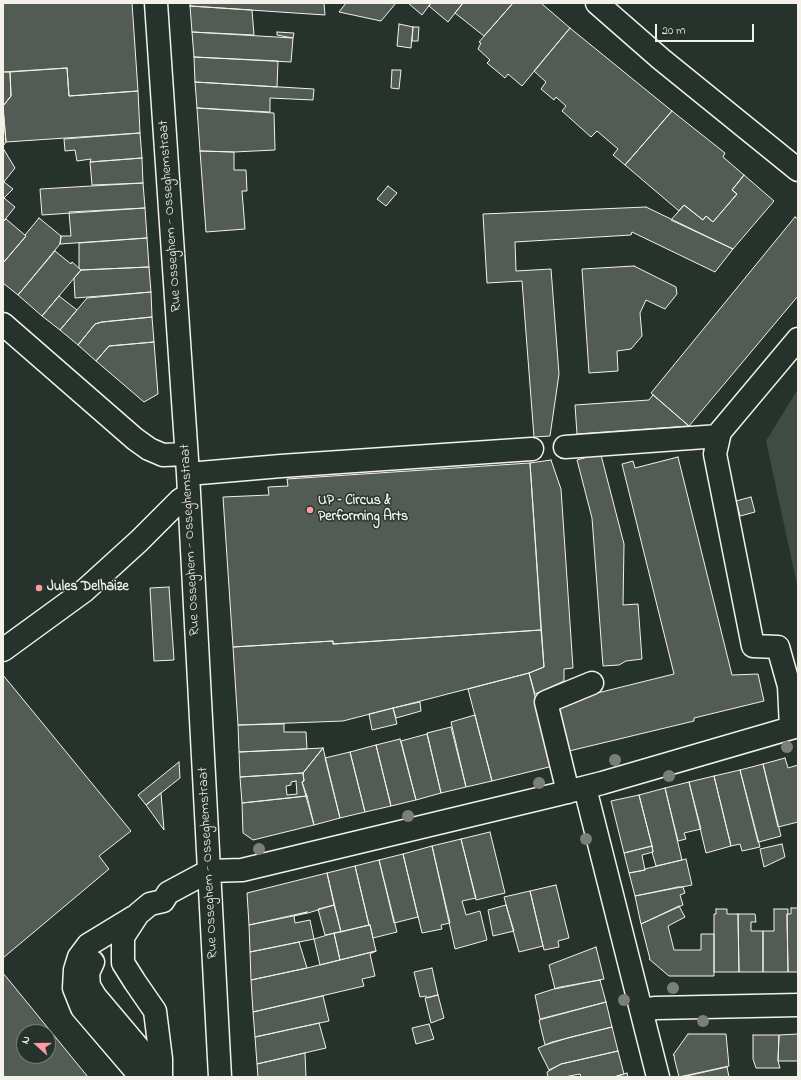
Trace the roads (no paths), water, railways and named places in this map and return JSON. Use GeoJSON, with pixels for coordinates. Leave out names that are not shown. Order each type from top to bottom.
{"type":"FeatureCollection","features":[{"type":"Feature","properties":{"kind":"street","name":"Rue Osseghem - Osseghemstraat"},"geometry":{"type":"LineString","coordinates":[[156,3],[187,474],[220,1077]]}},
{"type":"Feature","properties":{"kind":"street"},"geometry":{"type":"LineString","coordinates":[[597,3],[661,59],[798,170]]}},
{"type":"Feature","properties":{"kind":"street"},"geometry":{"type":"LineString","coordinates":[[3,324],[135,439],[149,449],[163,454],[187,474],[281,466],[532,450]]}},
{"type":"Feature","properties":{"kind":"street"},"geometry":{"type":"LineString","coordinates":[[141,1077],[82,1008],[74,988],[75,970],[79,956],[88,945],[138,914],[150,904],[163,901],[168,893],[209,871],[242,870],[577,790],[794,727],[789,686],[778,647],[753,646],[715,454],[720,432],[798,339]]}},
{"type":"Feature","properties":{"kind":"street"},"geometry":{"type":"LineString","coordinates":[[565,447],[719,436]]}},
{"type":"Feature","properties":{"kind":"street"},"geometry":{"type":"LineString","coordinates":[[3,650],[84,591],[139,541],[180,500],[187,474]]}},
{"type":"Feature","properties":{"kind":"street"},"geometry":{"type":"LineString","coordinates":[[592,683],[546,702],[577,790],[642,1010],[658,1077]]}},
{"type":"Feature","properties":{"kind":"street"},"geometry":{"type":"LineString","coordinates":[[138,914],[123,938],[97,956],[92,962],[88,973],[89,986],[95,996],[154,1066],[161,1077]]}},
{"type":"Feature","properties":{"kind":"street"},"geometry":{"type":"LineString","coordinates":[[123,938],[123,963],[155,1011],[161,1059],[161,1077]]}},
{"type":"Feature","properties":{"kind":"street"},"geometry":{"type":"LineString","coordinates":[[642,1010],[656,1008],[798,1005]]}},
{"type":"Feature","properties":{"kind":"place","name":"UP – Circus & Performing Arts"},"geometry":{"type":"Point","coordinates":[310,510]}},
{"type":"Feature","properties":{"kind":"place","name":"Jules Delhaize"},"geometry":{"type":"Point","coordinates":[39,588]}}]}
